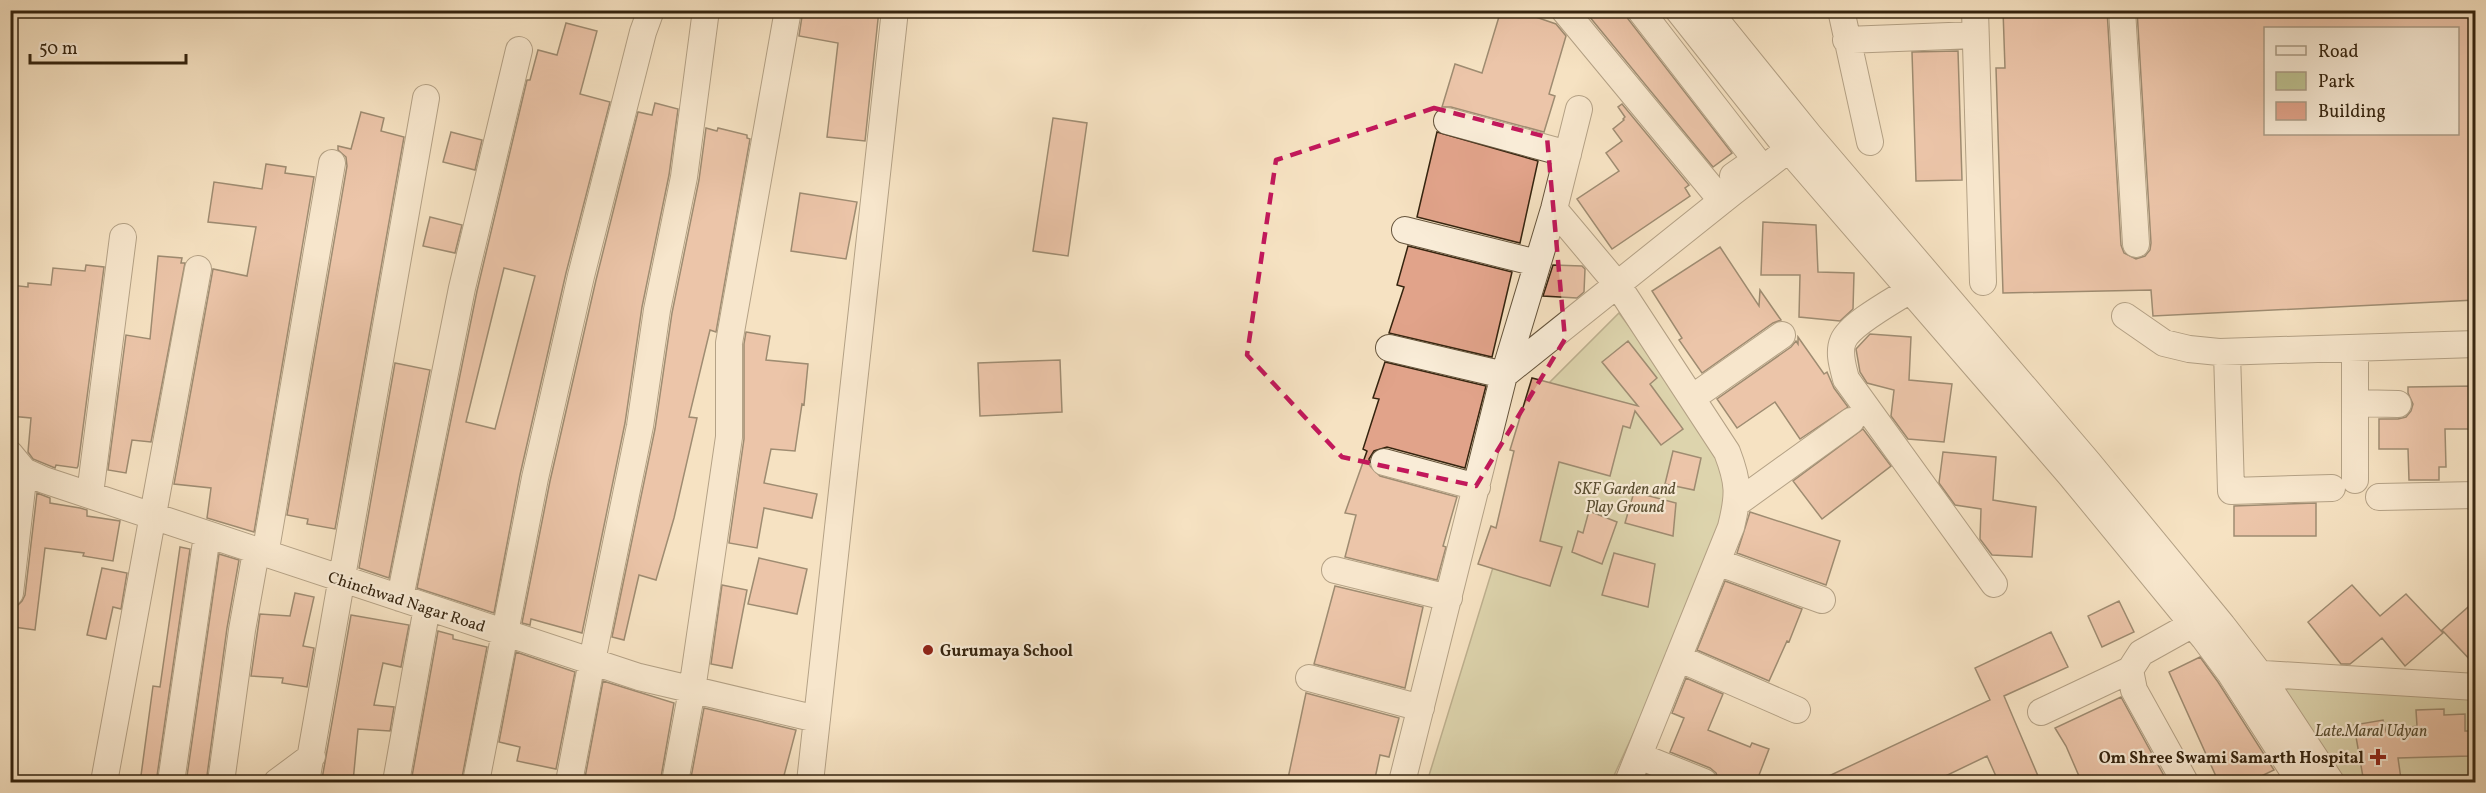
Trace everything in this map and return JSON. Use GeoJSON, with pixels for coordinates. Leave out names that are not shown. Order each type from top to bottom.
{"type":"FeatureCollection","features":[{"type":"Feature","properties":{"kind":"street"},"geometry":{"type":"LineString","coordinates":[[476,783],[535,478],[546,439],[581,276],[643,32],[651,10]]}},
{"type":"Feature","properties":{"kind":"street"},"geometry":{"type":"LineString","coordinates":[[569,783],[640,426],[657,310],[684,177],[706,10]]}},
{"type":"Feature","properties":{"kind":"street"},"geometry":{"type":"LineString","coordinates":[[675,783],[692,690],[729,437],[729,343],[788,10]]}},
{"type":"Feature","properties":{"kind":"street"},"geometry":{"type":"LineString","coordinates":[[810,783],[895,10]]}},
{"type":"Feature","properties":{"kind":"street"},"geometry":{"type":"LineString","coordinates":[[1564,10],[1723,191]]}},
{"type":"Feature","properties":{"kind":"street"},"geometry":{"type":"LineString","coordinates":[[1504,375],[1617,284],[1756,160],[1640,10]]}},
{"type":"Feature","properties":{"kind":"street"},"geometry":{"type":"LineString","coordinates":[[1678,10],[1788,149],[2071,476],[2193,624],[2230,673],[2300,783]]}},
{"type":"Feature","properties":{"kind":"street"},"geometry":{"type":"LineString","coordinates":[[1708,10],[1809,135],[2126,508],[2259,673],[2331,783]]}},
{"type":"Feature","properties":{"kind":"street"},"geometry":{"type":"LineString","coordinates":[[1841,10],[1870,142]]}},
{"type":"Feature","properties":{"kind":"street"},"geometry":{"type":"LineString","coordinates":[[2122,10],[2136,244]]}},
{"type":"Feature","properties":{"kind":"street"},"geometry":{"type":"LineString","coordinates":[[1846,40],[1975,23],[1983,282]]}},
{"type":"Feature","properties":{"kind":"street"},"geometry":{"type":"LineString","coordinates":[[400,598],[462,288],[519,50]]}},
{"type":"Feature","properties":{"kind":"street"},"geometry":{"type":"LineString","coordinates":[[306,783],[426,98]]}},
{"type":"Feature","properties":{"kind":"street"},"geometry":{"type":"LineString","coordinates":[[1402,783],[1504,375],[1554,209],[1580,109]]}},
{"type":"Feature","properties":{"kind":"street"},"geometry":{"type":"LineString","coordinates":[[1447,121],[1568,154]]}},
{"type":"Feature","properties":{"kind":"street"},"geometry":{"type":"LineString","coordinates":[[1723,191],[1809,135]]}},
{"type":"Feature","properties":{"kind":"street"},"geometry":{"type":"LineString","coordinates":[[221,783],[242,630],[261,553],[332,163]]}},
{"type":"Feature","properties":{"kind":"street"},"geometry":{"type":"LineString","coordinates":[[1554,209],[1617,284],[1728,452],[1736,477],[1737,503],[1731,527],[1628,783]]}},
{"type":"Feature","properties":{"kind":"street"},"geometry":{"type":"LineString","coordinates":[[1405,230],[1537,264]]}},
{"type":"Feature","properties":{"kind":"street"},"geometry":{"type":"LineString","coordinates":[[90,494],[123,237]]}},
{"type":"Feature","properties":{"kind":"street"},"geometry":{"type":"LineString","coordinates":[[104,783],[198,269]]}},
{"type":"Feature","properties":{"kind":"street"},"geometry":{"type":"LineString","coordinates":[[1910,290],[1852,329],[1843,342],[1841,359],[1846,379],[1994,585]]}},
{"type":"Feature","properties":{"kind":"street"},"geometry":{"type":"LineString","coordinates":[[2125,316],[2164,342],[2190,349],[2227,352],[2475,344]]}},
{"type":"Feature","properties":{"kind":"street"},"geometry":{"type":"LineString","coordinates":[[1692,398],[1782,335]]}},
{"type":"Feature","properties":{"kind":"street"},"geometry":{"type":"LineString","coordinates":[[1389,348],[1504,375]]}},
{"type":"Feature","properties":{"kind":"street"},"geometry":{"type":"LineString","coordinates":[[2227,352],[2231,490],[2344,484],[2355,403],[2355,348]]}},
{"type":"Feature","properties":{"kind":"street"},"geometry":{"type":"LineString","coordinates":[[2355,403],[2398,404]]}},
{"type":"Feature","properties":{"kind":"street"},"geometry":{"type":"LineString","coordinates":[[1737,503],[1851,420]]}},
{"type":"Feature","properties":{"kind":"street"},"geometry":{"type":"LineString","coordinates":[[1384,462],[1477,487]]}},
{"type":"Feature","properties":{"kind":"street"},"geometry":{"type":"LineString","coordinates":[[10,593],[17,463]]}},
{"type":"Feature","properties":{"kind":"street","name":"Chinchwad Nagar Road"},"geometry":{"type":"LineString","coordinates":[[17,463],[44,480],[639,677],[817,719]]}},
{"type":"Feature","properties":{"kind":"street"},"geometry":{"type":"LineString","coordinates":[[2379,497],[2475,495]]}},
{"type":"Feature","properties":{"kind":"street"},"geometry":{"type":"LineString","coordinates":[[171,783],[207,535]]}},
{"type":"Feature","properties":{"kind":"street"},"geometry":{"type":"LineString","coordinates":[[1717,562],[1822,600]]}},
{"type":"Feature","properties":{"kind":"street"},"geometry":{"type":"LineString","coordinates":[[1335,570],[1449,598]]}},
{"type":"Feature","properties":{"kind":"street"},"geometry":{"type":"LineString","coordinates":[[396,783],[427,607]]}},
{"type":"Feature","properties":{"kind":"street"},"geometry":{"type":"LineString","coordinates":[[2042,712],[2130,670],[2141,653],[2193,624]]}},
{"type":"Feature","properties":{"kind":"street"},"geometry":{"type":"LineString","coordinates":[[1678,658],[1797,710]]}},
{"type":"Feature","properties":{"kind":"street"},"geometry":{"type":"LineString","coordinates":[[2130,670],[2134,690],[2185,783]]}},
{"type":"Feature","properties":{"kind":"street"},"geometry":{"type":"LineString","coordinates":[[2230,673],[2475,687]]}},
{"type":"Feature","properties":{"kind":"street"},"geometry":{"type":"LineString","coordinates":[[1310,678],[1421,708]]}},
{"type":"Feature","properties":{"kind":"street"},"geometry":{"type":"LineString","coordinates":[[277,783],[312,756]]}},
{"type":"Feature","properties":{"kind":"street"},"geometry":{"type":"LineString","coordinates":[[1639,756],[1704,783]]}},
{"type":"Feature","properties":{"kind":"highlighted area"},"geometry":{"type":"Polygon","coordinates":[[[1434,108],[1547,137],[1565,339],[1476,486],[1342,457],[1247,355],[1276,160],[1434,108]]]}},
{"type":"Feature","properties":{"kind":"green space","name":"SKF Garden and Play Ground"},"geometry":{"type":"Polygon","coordinates":[[[1619,313],[1748,485],[1611,782],[1427,782],[1550,382],[1619,313]]]}},
{"type":"Feature","properties":{"kind":"green space","name":"Late.Maral Udyan"},"geometry":{"type":"Polygon","coordinates":[[[2273,677],[2475,692],[2475,782],[2344,782],[2273,677]]]}},
{"type":"Feature","properties":{"kind":"building"},"geometry":{"type":"Polygon","coordinates":[[[803,10],[879,10],[865,141],[827,137],[838,43],[799,36],[803,10]]]}},
{"type":"Feature","properties":{"kind":"building"},"geometry":{"type":"Polygon","coordinates":[[[1501,10],[1515,10],[1556,24],[1566,36],[1549,94],[1555,96],[1544,132],[1451,107],[1442,107],[1455,64],[1482,73],[1501,10]]]}},
{"type":"Feature","properties":{"kind":"building"},"geometry":{"type":"Polygon","coordinates":[[[1584,10],[1625,10],[1628,19],[1732,153],[1713,167],[1584,10]]]}},
{"type":"Feature","properties":{"kind":"building"},"geometry":{"type":"Polygon","coordinates":[[[2003,10],[2107,10],[2121,245],[2124,253],[2136,259],[2145,256],[2150,250],[2151,243],[2137,10],[2475,10],[2475,300],[2153,316],[2151,290],[2003,293],[1996,68],[2005,68],[2003,10]]]}},
{"type":"Feature","properties":{"kind":"building"},"geometry":{"type":"Polygon","coordinates":[[[566,23],[597,31],[580,94],[610,102],[566,273],[520,475],[494,613],[417,588],[477,291],[527,80],[530,80],[538,50],[557,55],[566,23]],[[504,268],[466,422],[495,429],[535,276],[504,268]]]}},
{"type":"Feature","properties":{"kind":"building"},"geometry":{"type":"Polygon","coordinates":[[[1958,51],[1962,180],[1916,181],[1912,52],[1958,51]]]}},
{"type":"Feature","properties":{"kind":"building"},"geometry":{"type":"Polygon","coordinates":[[[655,103],[678,109],[669,175],[642,307],[625,423],[582,633],[531,619],[530,625],[522,623],[550,481],[596,280],[638,112],[652,115],[655,103]]]}},
{"type":"Feature","properties":{"kind":"building"},"geometry":{"type":"Polygon","coordinates":[[[1622,104],[1689,185],[1685,188],[1690,196],[1612,249],[1577,199],[1619,171],[1606,153],[1622,141],[1613,129],[1624,120],[1625,117],[1618,107],[1622,104]]]}},
{"type":"Feature","properties":{"kind":"building"},"geometry":{"type":"Polygon","coordinates":[[[361,112],[384,118],[381,131],[404,137],[335,529],[307,524],[308,519],[287,515],[347,166],[346,157],[338,150],[338,146],[351,149],[361,112]]]}},
{"type":"Feature","properties":{"kind":"building"},"geometry":{"type":"Polygon","coordinates":[[[1053,118],[1087,123],[1068,256],[1033,251],[1053,118]]]}},
{"type":"Feature","properties":{"kind":"building"},"geometry":{"type":"Polygon","coordinates":[[[706,128],[717,131],[718,128],[747,135],[750,139],[716,332],[710,330],[689,417],[697,418],[674,518],[656,580],[639,575],[624,640],[612,637],[655,429],[672,313],[699,180],[706,128]]]}},
{"type":"Feature","properties":{"kind":"building"},"geometry":{"type":"Polygon","coordinates":[[[451,132],[482,140],[475,170],[443,162],[451,132]]]}},
{"type":"Feature","properties":{"kind":"building"},"geometry":{"type":"Polygon","coordinates":[[[1437,132],[1538,161],[1520,243],[1417,217],[1437,132]]]}},
{"type":"Feature","properties":{"kind":"building"},"geometry":{"type":"Polygon","coordinates":[[[266,164],[286,167],[285,173],[314,177],[254,532],[207,518],[211,488],[174,484],[213,269],[247,276],[256,227],[208,222],[214,182],[262,189],[266,164]]]}},
{"type":"Feature","properties":{"kind":"building"},"geometry":{"type":"Polygon","coordinates":[[[800,193],[857,202],[846,259],[791,251],[800,193]]]}},
{"type":"Feature","properties":{"kind":"building"},"geometry":{"type":"Polygon","coordinates":[[[430,217],[462,225],[455,253],[423,246],[430,217]]]}},
{"type":"Feature","properties":{"kind":"building"},"geometry":{"type":"Polygon","coordinates":[[[1763,222],[1816,225],[1818,272],[1854,273],[1853,309],[1840,321],[1799,317],[1800,275],[1761,275],[1763,222]]]}},
{"type":"Feature","properties":{"kind":"building"},"geometry":{"type":"Polygon","coordinates":[[[1408,246],[1512,272],[1492,357],[1389,333],[1404,287],[1397,285],[1408,246]]]}},
{"type":"Feature","properties":{"kind":"building"},"geometry":{"type":"Polygon","coordinates":[[[1720,247],[1759,306],[1760,290],[1781,320],[1773,323],[1702,373],[1679,340],[1682,338],[1652,291],[1720,247]]]}},
{"type":"Feature","properties":{"kind":"building"},"geometry":{"type":"Polygon","coordinates":[[[158,256],[182,258],[181,263],[185,263],[151,442],[132,440],[126,473],[108,470],[126,335],[150,339],[158,256]]]}},
{"type":"Feature","properties":{"kind":"building"},"geometry":{"type":"Polygon","coordinates":[[[86,265],[104,267],[78,466],[77,468],[56,465],[55,468],[33,459],[28,452],[31,418],[10,416],[10,285],[28,287],[28,283],[51,285],[53,268],[85,271],[86,265]]]}},
{"type":"Feature","properties":{"kind":"building"},"geometry":{"type":"Polygon","coordinates":[[[1553,265],[1582,266],[1585,269],[1584,292],[1577,298],[1543,296],[1553,265]]]}},
{"type":"Feature","properties":{"kind":"building"},"geometry":{"type":"Polygon","coordinates":[[[746,332],[770,336],[766,360],[808,364],[804,405],[802,404],[795,451],[771,449],[764,483],[817,494],[812,518],[764,508],[757,548],[729,543],[744,439],[746,332]]]}},
{"type":"Feature","properties":{"kind":"building"},"geometry":{"type":"Polygon","coordinates":[[[1870,334],[1911,337],[1909,380],[1952,384],[1944,442],[1908,439],[1891,416],[1894,390],[1867,383],[1860,372],[1856,349],[1870,334]]]}},
{"type":"Feature","properties":{"kind":"building"},"geometry":{"type":"Polygon","coordinates":[[[1798,337],[1824,374],[1827,372],[1834,388],[1848,407],[1800,439],[1775,402],[1737,428],[1717,399],[1791,347],[1796,341],[1798,344],[1798,337]]]}},
{"type":"Feature","properties":{"kind":"building"},"geometry":{"type":"Polygon","coordinates":[[[1628,341],[1657,378],[1650,384],[1683,429],[1661,445],[1635,411],[1630,428],[1623,426],[1610,476],[1559,462],[1540,541],[1562,547],[1550,586],[1478,564],[1491,526],[1496,528],[1514,451],[1510,450],[1532,378],[1638,406],[1602,362],[1628,341]]]}},
{"type":"Feature","properties":{"kind":"building"},"geometry":{"type":"Polygon","coordinates":[[[1060,360],[1062,412],[980,416],[978,363],[1060,360]]]}},
{"type":"Feature","properties":{"kind":"building"},"geometry":{"type":"Polygon","coordinates":[[[1385,362],[1486,386],[1465,468],[1387,447],[1374,451],[1369,459],[1370,466],[1380,476],[1457,497],[1443,546],[1446,547],[1437,580],[1345,557],[1356,515],[1345,513],[1367,451],[1363,449],[1379,399],[1373,398],[1385,362]]]}},
{"type":"Feature","properties":{"kind":"building"},"geometry":{"type":"Polygon","coordinates":[[[395,363],[430,370],[389,578],[359,568],[395,363]]]}},
{"type":"Feature","properties":{"kind":"building"},"geometry":{"type":"Polygon","coordinates":[[[2475,386],[2475,429],[2445,429],[2446,467],[2439,467],[2439,480],[2409,480],[2408,449],[2379,449],[2379,419],[2406,417],[2413,404],[2408,387],[2475,386]]]}},
{"type":"Feature","properties":{"kind":"building"},"geometry":{"type":"Polygon","coordinates":[[[1863,429],[1891,466],[1822,519],[1793,481],[1863,429]]]}},
{"type":"Feature","properties":{"kind":"building"},"geometry":{"type":"Polygon","coordinates":[[[1673,451],[1701,458],[1694,490],[1665,484],[1673,451]]]}},
{"type":"Feature","properties":{"kind":"building"},"geometry":{"type":"Polygon","coordinates":[[[1943,452],[1996,457],[1993,500],[2036,507],[2032,557],[1992,555],[1980,539],[1981,509],[1955,505],[1939,483],[1943,452]]]}},
{"type":"Feature","properties":{"kind":"building"},"geometry":{"type":"Polygon","coordinates":[[[1634,492],[1676,503],[1673,536],[1625,523],[1634,492]]]}},
{"type":"Feature","properties":{"kind":"building"},"geometry":{"type":"Polygon","coordinates":[[[37,493],[50,498],[50,503],[87,510],[87,516],[120,521],[113,561],[83,556],[84,553],[45,548],[35,630],[14,627],[17,606],[25,595],[37,493]]]}},
{"type":"Feature","properties":{"kind":"building"},"geometry":{"type":"Polygon","coordinates":[[[2316,503],[2316,536],[2234,536],[2234,506],[2316,503]]]}},
{"type":"Feature","properties":{"kind":"building"},"geometry":{"type":"Polygon","coordinates":[[[1589,511],[1617,522],[1602,564],[1572,552],[1578,531],[1583,533],[1589,511]]]}},
{"type":"Feature","properties":{"kind":"building"},"geometry":{"type":"Polygon","coordinates":[[[1750,512],[1840,541],[1826,585],[1737,553],[1750,512]]]}},
{"type":"Feature","properties":{"kind":"building"},"geometry":{"type":"Polygon","coordinates":[[[180,547],[190,549],[156,783],[140,783],[153,686],[160,687],[180,547]]]}},
{"type":"Feature","properties":{"kind":"building"},"geometry":{"type":"Polygon","coordinates":[[[1614,553],[1655,564],[1648,607],[1602,595],[1614,553]]]}},
{"type":"Feature","properties":{"kind":"building"},"geometry":{"type":"Polygon","coordinates":[[[219,554],[239,560],[227,628],[206,783],[186,783],[219,554]]]}},
{"type":"Feature","properties":{"kind":"building"},"geometry":{"type":"Polygon","coordinates":[[[759,558],[807,569],[797,614],[748,604],[759,558]]]}},
{"type":"Feature","properties":{"kind":"building"},"geometry":{"type":"Polygon","coordinates":[[[102,568],[127,573],[121,609],[113,607],[106,639],[87,635],[102,568]]]}},
{"type":"Feature","properties":{"kind":"building"},"geometry":{"type":"Polygon","coordinates":[[[1725,581],[1802,609],[1789,642],[1787,641],[1769,681],[1697,650],[1725,581]]]}},
{"type":"Feature","properties":{"kind":"building"},"geometry":{"type":"Polygon","coordinates":[[[722,585],[747,590],[732,668],[711,664],[722,585]]]}},
{"type":"Feature","properties":{"kind":"building"},"geometry":{"type":"Polygon","coordinates":[[[2352,585],[2380,616],[2406,594],[2443,633],[2405,666],[2382,638],[2350,664],[2341,664],[2308,622],[2352,585]]]}},
{"type":"Feature","properties":{"kind":"building"},"geometry":{"type":"Polygon","coordinates":[[[1335,586],[1423,607],[1405,688],[1314,664],[1335,586]]]}},
{"type":"Feature","properties":{"kind":"building"},"geometry":{"type":"Polygon","coordinates":[[[295,593],[314,597],[303,646],[314,648],[307,687],[282,683],[283,678],[251,676],[260,614],[290,616],[295,593]]]}},
{"type":"Feature","properties":{"kind":"building"},"geometry":{"type":"Polygon","coordinates":[[[2119,601],[2134,632],[2102,647],[2088,616],[2119,601]]]}},
{"type":"Feature","properties":{"kind":"building"},"geometry":{"type":"Polygon","coordinates":[[[2475,601],[2475,665],[2442,630],[2475,601]]]}},
{"type":"Feature","properties":{"kind":"building"},"geometry":{"type":"Polygon","coordinates":[[[351,615],[409,625],[401,667],[383,663],[374,705],[394,707],[390,731],[358,729],[353,782],[322,779],[351,615]]]}},
{"type":"Feature","properties":{"kind":"building"},"geometry":{"type":"Polygon","coordinates":[[[438,631],[453,635],[453,639],[487,647],[461,783],[439,783],[425,779],[424,783],[411,782],[438,631]]]}},
{"type":"Feature","properties":{"kind":"building"},"geometry":{"type":"Polygon","coordinates":[[[2051,632],[2068,667],[2004,696],[2041,783],[1999,783],[1987,756],[1931,783],[1814,783],[1990,700],[1975,668],[2051,632]]]}},
{"type":"Feature","properties":{"kind":"building"},"geometry":{"type":"Polygon","coordinates":[[[516,652],[575,672],[556,769],[517,761],[520,747],[499,742],[516,652]]]}},
{"type":"Feature","properties":{"kind":"building"},"geometry":{"type":"Polygon","coordinates":[[[2200,657],[2274,770],[2247,783],[2219,783],[2169,672],[2200,657]]]}},
{"type":"Feature","properties":{"kind":"building"},"geometry":{"type":"Polygon","coordinates":[[[1686,678],[1723,694],[1708,730],[1750,747],[1752,743],[1769,749],[1756,783],[1723,783],[1710,768],[1670,752],[1684,718],[1672,713],[1686,678]]]}},
{"type":"Feature","properties":{"kind":"building"},"geometry":{"type":"Polygon","coordinates":[[[603,681],[674,703],[660,783],[584,783],[603,681]]]}},
{"type":"Feature","properties":{"kind":"building"},"geometry":{"type":"Polygon","coordinates":[[[1306,693],[1399,718],[1389,757],[1380,755],[1374,783],[1287,783],[1306,693]]]}},
{"type":"Feature","properties":{"kind":"building"},"geometry":{"type":"Polygon","coordinates":[[[2121,697],[2168,783],[2082,783],[2066,746],[2055,728],[2121,697]]]}},
{"type":"Feature","properties":{"kind":"building"},"geometry":{"type":"Polygon","coordinates":[[[704,708],[796,730],[782,783],[690,783],[704,708]]]}},
{"type":"Feature","properties":{"kind":"building"},"geometry":{"type":"Polygon","coordinates":[[[2444,709],[2444,715],[2465,714],[2465,731],[2470,731],[2470,756],[2398,758],[2401,779],[2364,783],[2354,725],[2383,720],[2386,732],[2417,726],[2416,710],[2444,709]]]}},
{"type":"Feature","properties":{"kind":"place","name":"Gurumaya School"},"geometry":{"type":"Point","coordinates":[928,650]}},
{"type":"Feature","properties":{"kind":"place","name":"Om Shree Swami Samarth Hospital"},"geometry":{"type":"Point","coordinates":[2378,757]}}]}
